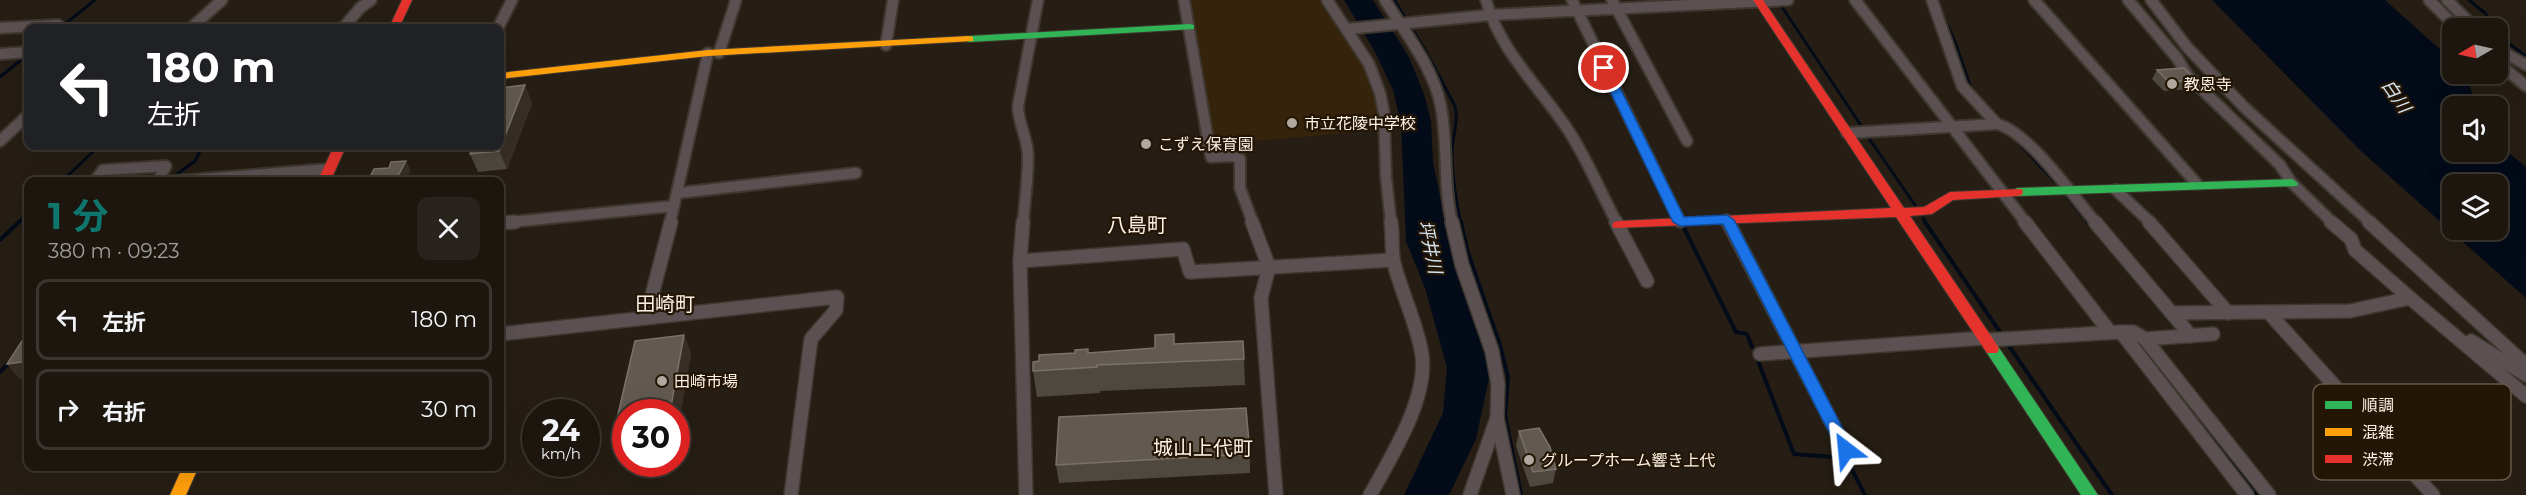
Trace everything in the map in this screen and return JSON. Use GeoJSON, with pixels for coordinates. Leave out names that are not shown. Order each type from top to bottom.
{"type":"FeatureCollection","features":[{"type":"Feature","properties":{"kind":"street"},"geometry":{"type":"LineString","coordinates":[[195,24],[222,0]]}},
{"type":"Feature","properties":{"kind":"street"},"geometry":{"type":"LineString","coordinates":[[346,24],[370,0]]}},
{"type":"Feature","properties":{"kind":"street"},"geometry":{"type":"LineString","coordinates":[[396,24],[407,0]]}},
{"type":"Feature","properties":{"kind":"street"},"geometry":{"type":"LineString","coordinates":[[500,24],[512,0]]}},
{"type":"Feature","properties":{"kind":"street"},"geometry":{"type":"LineString","coordinates":[[646,318],[714,53],[736,0]]}},
{"type":"Feature","properties":{"kind":"street"},"geometry":{"type":"LineString","coordinates":[[886,45],[893,0]]}},
{"type":"Feature","properties":{"kind":"street"},"geometry":{"type":"LineString","coordinates":[[1026,495],[1020,261],[1028,157],[1026,138],[1018,121],[1018,106],[1038,0]]}},
{"type":"Feature","properties":{"kind":"street"},"geometry":{"type":"LineString","coordinates":[[1184,0],[1211,157],[1233,156],[1240,159],[1240,188],[1269,267],[1261,298],[1276,495]]}},
{"type":"Feature","properties":{"kind":"street"},"geometry":{"type":"LineString","coordinates":[[1327,0],[1351,29],[1369,64],[1380,93],[1384,114],[1386,177],[1393,237],[1393,260],[1422,354],[1422,372],[1415,402],[1397,446],[1370,495]]}},
{"type":"Feature","properties":{"kind":"street"},"geometry":{"type":"LineString","coordinates":[[1385,0],[1396,23],[1429,72],[1441,106],[1448,200],[1462,266],[1492,351],[1498,384],[1497,418],[1513,495]]}},
{"type":"Feature","properties":{"kind":"street"},"geometry":{"type":"LineString","coordinates":[[1486,0],[1490,15],[1525,75],[1572,136],[1647,281]]}},
{"type":"Feature","properties":{"kind":"street"},"geometry":{"type":"LineString","coordinates":[[1572,0],[1680,222]]}},
{"type":"Feature","properties":{"kind":"street"},"geometry":{"type":"LineString","coordinates":[[1351,29],[1490,15],[1577,11],[1614,4],[1788,0]]}},
{"type":"Feature","properties":{"kind":"street"},"geometry":{"type":"LineString","coordinates":[[1855,0],[1952,127],[2247,495]]}},
{"type":"Feature","properties":{"kind":"street"},"geometry":{"type":"LineString","coordinates":[[1932,0],[1962,86],[1997,124]]}},
{"type":"Feature","properties":{"kind":"street"},"geometry":{"type":"LineString","coordinates":[[2034,0],[2197,184]]}},
{"type":"Feature","properties":{"kind":"street"},"geometry":{"type":"LineString","coordinates":[[2128,0],[2177,58],[2187,76],[2280,165],[2282,173],[2351,239],[2355,250],[2526,396]]}},
{"type":"Feature","properties":{"kind":"street"},"geometry":{"type":"LineString","coordinates":[[2151,0],[2187,47],[2244,107],[2526,365]]}},
{"type":"Feature","properties":{"kind":"street"},"geometry":{"type":"LineString","coordinates":[[2429,0],[2447,18]]}},
{"type":"Feature","properties":{"kind":"street"},"geometry":{"type":"LineString","coordinates":[[2447,0],[2465,18]]}},
{"type":"Feature","properties":{"kind":"street"},"geometry":{"type":"LineString","coordinates":[[1758,1],[2090,495]]}},
{"type":"Feature","properties":{"kind":"street"},"geometry":{"type":"LineString","coordinates":[[1614,4],[1687,141]]}},
{"type":"Feature","properties":{"kind":"street"},"geometry":{"type":"LineString","coordinates":[[0,28],[24,27]]}},
{"type":"Feature","properties":{"kind":"street"},"geometry":{"type":"LineString","coordinates":[[504,76],[714,53],[1029,38],[1190,27]]}},
{"type":"Feature","properties":{"kind":"street"},"geometry":{"type":"LineString","coordinates":[[0,54],[24,52]]}},
{"type":"Feature","properties":{"kind":"street"},"geometry":{"type":"LineString","coordinates":[[2508,55],[2526,65]]}},
{"type":"Feature","properties":{"kind":"street"},"geometry":{"type":"LineString","coordinates":[[2508,71],[2526,86]]}},
{"type":"Feature","properties":{"kind":"street"},"geometry":{"type":"LineString","coordinates":[[0,141],[24,120]]}},
{"type":"Feature","properties":{"kind":"street"},"geometry":{"type":"LineString","coordinates":[[1846,133],[1997,124],[2009,127],[2071,190],[2191,336]]}},
{"type":"Feature","properties":{"kind":"street"},"geometry":{"type":"LineString","coordinates":[[216,177],[325,175],[338,150]]}},
{"type":"Feature","properties":{"kind":"street"},"geometry":{"type":"LineString","coordinates":[[98,177],[103,170],[166,166],[160,177]]}},
{"type":"Feature","properties":{"kind":"street"},"geometry":{"type":"LineString","coordinates":[[678,193],[856,173]]}},
{"type":"Feature","properties":{"kind":"street"},"geometry":{"type":"LineString","coordinates":[[1619,225],[1927,211],[1950,196],[2004,192],[2116,190],[2197,184],[2292,183]]}},
{"type":"Feature","properties":{"kind":"street"},"geometry":{"type":"LineString","coordinates":[[2116,190],[2160,232],[2228,313]]}},
{"type":"Feature","properties":{"kind":"street"},"geometry":{"type":"LineString","coordinates":[[504,223],[674,206]]}},
{"type":"Feature","properties":{"kind":"street"},"geometry":{"type":"LineString","coordinates":[[1727,220],[1846,450]]}},
{"type":"Feature","properties":{"kind":"street"},"geometry":{"type":"LineString","coordinates":[[1020,261],[1183,249],[1190,272],[1393,260]]}},
{"type":"Feature","properties":{"kind":"street"},"geometry":{"type":"LineString","coordinates":[[504,334],[837,297],[836,310],[811,339],[791,495]]}},
{"type":"Feature","properties":{"kind":"street"},"geometry":{"type":"LineString","coordinates":[[2172,313],[2350,311],[2410,298]]}},
{"type":"Feature","properties":{"kind":"street"},"geometry":{"type":"LineString","coordinates":[[2269,313],[2333,384]]}},
{"type":"Feature","properties":{"kind":"street"},"geometry":{"type":"LineString","coordinates":[[2437,320],[2526,375]]}},
{"type":"Feature","properties":{"kind":"street"},"geometry":{"type":"LineString","coordinates":[[1760,354],[2133,332],[2145,339],[2269,495]]}},
{"type":"Feature","properties":{"kind":"street"},"geometry":{"type":"LineString","coordinates":[[2145,339],[2213,334]]}},
{"type":"Feature","properties":{"kind":"street"},"geometry":{"type":"LineString","coordinates":[[1470,495],[1497,418]]}},
{"type":"Feature","properties":{"kind":"street"},"geometry":{"type":"LineString","coordinates":[[178,495],[189,471]]}},
{"type":"Feature","properties":{"kind":"street"},"geometry":{"type":"LineString","coordinates":[[2419,480],[2433,495]]}},
{"type":"Feature","properties":{"kind":"shaded area"},"geometry":{"type":"Polygon","coordinates":[[[1189,0],[1321,0],[1342,30],[1367,75],[1377,107],[1377,130],[1212,145],[1207,93],[1189,0]]]}},
{"type":"Feature","properties":{"kind":"water","name":"坪井川"},"geometry":{"type":"Polygon","coordinates":[[[1344,0],[1373,0],[1409,57],[1424,94],[1431,121],[1433,162],[1444,216],[1469,307],[1492,364],[1476,439],[1449,495],[1404,495],[1443,413],[1447,368],[1425,288],[1406,241],[1401,124],[1393,90],[1375,52],[1344,0]]]}},
{"type":"Feature","properties":{"kind":"water","name":"白川"},"geometry":{"type":"Polygon","coordinates":[[[2212,0],[2385,0],[2442,51],[2442,84],[2469,84],[2473,96],[2442,96],[2442,162],[2508,162],[2508,152],[2526,167],[2526,298],[2461,240],[2508,240],[2508,174],[2442,174],[2442,223],[2361,151],[2212,0]]]}},
{"type":"Feature","properties":{"kind":"building"},"geometry":{"type":"Polygon","coordinates":[[[2184,68],[2195,80],[2169,82],[2157,70],[2184,68]]]}},
{"type":"Feature","properties":{"kind":"building"},"geometry":{"type":"Polygon","coordinates":[[[525,85],[504,138],[504,88],[525,85]]]}},
{"type":"Feature","properties":{"kind":"building"},"geometry":{"type":"Polygon","coordinates":[[[472,150],[499,150],[499,151],[470,154],[472,150]]]}},
{"type":"Feature","properties":{"kind":"building"},"geometry":{"type":"Polygon","coordinates":[[[406,161],[398,176],[370,177],[374,169],[389,168],[391,162],[406,161]]]}},
{"type":"Feature","properties":{"kind":"building"},"geometry":{"type":"Polygon","coordinates":[[[1174,334],[1174,344],[1243,341],[1244,359],[1097,365],[1097,367],[1033,371],[1033,362],[1039,361],[1039,355],[1075,353],[1075,350],[1088,349],[1088,353],[1155,348],[1155,335],[1174,334]]]}},
{"type":"Feature","properties":{"kind":"building"},"geometry":{"type":"Polygon","coordinates":[[[684,335],[672,399],[622,399],[635,341],[684,335]]]}},
{"type":"Feature","properties":{"kind":"building"},"geometry":{"type":"Polygon","coordinates":[[[24,341],[24,362],[7,364],[24,341]]]}},
{"type":"Feature","properties":{"kind":"building"},"geometry":{"type":"Polygon","coordinates":[[[1246,408],[1250,454],[1056,465],[1059,417],[1246,408]]]}},
{"type":"Feature","properties":{"kind":"building"},"geometry":{"type":"Polygon","coordinates":[[[1539,428],[1550,447],[1556,469],[1533,472],[1519,431],[1539,428]]]}},
{"type":"Feature","properties":{"kind":"waterway"},"geometry":{"type":"LineString","coordinates":[[65,24],[95,0]]}},
{"type":"Feature","properties":{"kind":"waterway"},"geometry":{"type":"LineString","coordinates":[[1394,0],[1424,48],[1455,106],[1452,162],[1461,223]]}},
{"type":"Feature","properties":{"kind":"waterway"},"geometry":{"type":"LineString","coordinates":[[2469,0],[2488,18]]}},
{"type":"Feature","properties":{"kind":"waterway"},"geometry":{"type":"LineString","coordinates":[[1780,4],[1862,127]]}},
{"type":"Feature","properties":{"kind":"waterway"},"geometry":{"type":"LineString","coordinates":[[1940,9],[1955,42],[1972,91]]}},
{"type":"Feature","properties":{"kind":"waterway"},"geometry":{"type":"LineString","coordinates":[[353,24],[362,13]]}},
{"type":"Feature","properties":{"kind":"waterway"},"geometry":{"type":"LineString","coordinates":[[2508,43],[2526,56]]}},
{"type":"Feature","properties":{"kind":"waterway"},"geometry":{"type":"LineString","coordinates":[[0,77],[24,57]]}},
{"type":"Feature","properties":{"kind":"waterway"},"geometry":{"type":"LineString","coordinates":[[1606,58],[1683,216]]}},
{"type":"Feature","properties":{"kind":"waterway"},"geometry":{"type":"LineString","coordinates":[[1868,137],[1915,205]]}},
{"type":"Feature","properties":{"kind":"waterway"},"geometry":{"type":"LineString","coordinates":[[2014,138],[2057,184]]}},
{"type":"Feature","properties":{"kind":"waterway"},"geometry":{"type":"LineString","coordinates":[[66,177],[95,150]]}},
{"type":"Feature","properties":{"kind":"waterway"},"geometry":{"type":"LineString","coordinates":[[173,177],[195,161],[202,150]]}},
{"type":"Feature","properties":{"kind":"waterway"},"geometry":{"type":"LineString","coordinates":[[2067,197],[2088,223]]}},
{"type":"Feature","properties":{"kind":"waterway"},"geometry":{"type":"LineString","coordinates":[[19,222],[24,217]]}},
{"type":"Feature","properties":{"kind":"waterway"},"geometry":{"type":"LineString","coordinates":[[1923,218],[1926,223]]}},
{"type":"Feature","properties":{"kind":"waterway"},"geometry":{"type":"LineString","coordinates":[[0,240],[19,222]]}},
{"type":"Feature","properties":{"kind":"waterway"},"geometry":{"type":"LineString","coordinates":[[1461,222],[1468,253],[1500,345],[1508,377],[1505,416],[1521,495]]}},
{"type":"Feature","properties":{"kind":"waterway"},"geometry":{"type":"LineString","coordinates":[[1925,222],[2000,332]]}},
{"type":"Feature","properties":{"kind":"waterway"},"geometry":{"type":"LineString","coordinates":[[2087,222],[2091,227]]}},
{"type":"Feature","properties":{"kind":"waterway"},"geometry":{"type":"LineString","coordinates":[[1684,228],[1736,332],[1747,334],[1752,347]]}},
{"type":"Feature","properties":{"kind":"waterway"},"geometry":{"type":"LineString","coordinates":[[2102,239],[2178,330]]}},
{"type":"Feature","properties":{"kind":"waterway"},"geometry":{"type":"LineString","coordinates":[[2009,346],[2112,495]]}},
{"type":"Feature","properties":{"kind":"waterway"},"geometry":{"type":"LineString","coordinates":[[1758,361],[1794,454],[1846,458],[1865,495]]}},
{"type":"Feature","properties":{"kind":"waterway"},"geometry":{"type":"LineString","coordinates":[[0,372],[10,362]]}},
{"type":"Feature","properties":{"kind":"waterway"},"geometry":{"type":"LineString","coordinates":[[2204,428],[2256,495]]}},
{"type":"Feature","properties":{"kind":"traffic: fast"},"geometry":{"type":"LineString","coordinates":[[969,39],[1190,27]]}},
{"type":"Feature","properties":{"kind":"traffic: fast"},"geometry":{"type":"LineString","coordinates":[[2017,192],[2292,183]]}},
{"type":"Feature","properties":{"kind":"traffic: fast"},"geometry":{"type":"LineString","coordinates":[[1992,349],[2090,495]]}},
{"type":"Feature","properties":{"kind":"traffic: slow"},"geometry":{"type":"LineString","coordinates":[[504,76],[708,53],[969,39]]}},
{"type":"Feature","properties":{"kind":"traffic: slow"},"geometry":{"type":"LineString","coordinates":[[178,495],[189,471]]}},
{"type":"Feature","properties":{"kind":"traffic: jam"},"geometry":{"type":"LineString","coordinates":[[396,24],[407,0]]}},
{"type":"Feature","properties":{"kind":"traffic: jam"},"geometry":{"type":"LineString","coordinates":[[1758,0],[1992,349]]}},
{"type":"Feature","properties":{"kind":"traffic: jam"},"geometry":{"type":"LineString","coordinates":[[325,177],[338,150]]}},
{"type":"Feature","properties":{"kind":"traffic: jam"},"geometry":{"type":"LineString","coordinates":[[1619,225],[1927,211],[1950,196],[2017,192]]}},
{"type":"Feature","properties":{"kind":"place","name":"教恩寺"},"geometry":{"type":"Point","coordinates":[2172,84]}},
{"type":"Feature","properties":{"kind":"place","name":"市立花陵中学校"},"geometry":{"type":"Point","coordinates":[1292,123]}},
{"type":"Feature","properties":{"kind":"place","name":"こずえ保育園"},"geometry":{"type":"Point","coordinates":[1146,144]}},
{"type":"Feature","properties":{"kind":"place","name":"田崎市場"},"geometry":{"type":"Point","coordinates":[662,381]}},
{"type":"Feature","properties":{"kind":"place","name":"グループホーム響き上代"},"geometry":{"type":"Point","coordinates":[1529,460]}},
{"type":"Feature","properties":{"kind":"district","name":"八島町"},"geometry":{"type":"Point","coordinates":[1137,225]}},
{"type":"Feature","properties":{"kind":"district","name":"田崎町"},"geometry":{"type":"Point","coordinates":[665,304]}},
{"type":"Feature","properties":{"kind":"district","name":"城山上代町"},"geometry":{"type":"Point","coordinates":[1203,448]}},
{"type":"Feature","properties":{"kind":"route"},"geometry":{"type":"LineString","coordinates":[[1604,68],[1680,222],[1727,220],[1846,450]]}}]}
